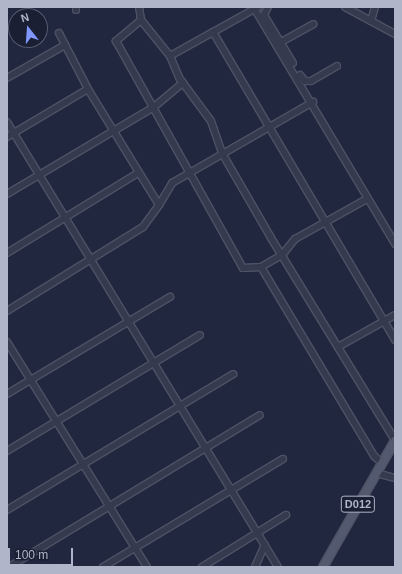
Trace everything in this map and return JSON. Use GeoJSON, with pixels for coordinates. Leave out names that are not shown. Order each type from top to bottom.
{"type":"FeatureCollection","features":[{"type":"Feature","properties":{"kind":"main road","name":"D012"},"geometry":{"type":"LineString","coordinates":[[323,567],[395,440]]}},
{"type":"Feature","properties":{"kind":"street"},"geometry":{"type":"LineString","coordinates":[[139,7],[141,20],[170,56],[183,83],[210,121],[222,153],[282,255],[395,440]]}},
{"type":"Feature","properties":{"kind":"street"},"geometry":{"type":"LineString","coordinates":[[268,7],[264,15],[306,82],[337,66]]}},
{"type":"Feature","properties":{"kind":"street"},"geometry":{"type":"LineString","coordinates":[[345,7],[395,34]]}},
{"type":"Feature","properties":{"kind":"street"},"geometry":{"type":"LineString","coordinates":[[371,21],[375,7]]}},
{"type":"Feature","properties":{"kind":"street"},"geometry":{"type":"LineString","coordinates":[[170,56],[256,8],[313,102],[367,199],[395,244]]}},
{"type":"Feature","properties":{"kind":"street"},"geometry":{"type":"LineString","coordinates":[[141,20],[116,41],[191,172],[243,268],[261,268],[282,255],[295,239],[327,223],[367,199]]}},
{"type":"Feature","properties":{"kind":"street"},"geometry":{"type":"LineString","coordinates":[[281,42],[313,24]]}},
{"type":"Feature","properties":{"kind":"street"},"geometry":{"type":"LineString","coordinates":[[213,32],[395,340]]}},
{"type":"Feature","properties":{"kind":"street"},"geometry":{"type":"LineString","coordinates":[[59,33],[88,89],[138,173],[159,205]]}},
{"type":"Feature","properties":{"kind":"street"},"geometry":{"type":"LineString","coordinates":[[7,78],[65,44]]}},
{"type":"Feature","properties":{"kind":"street"},"geometry":{"type":"LineString","coordinates":[[7,194],[154,107],[183,83]]}},
{"type":"Feature","properties":{"kind":"street"},"geometry":{"type":"LineString","coordinates":[[7,137],[88,89]]}},
{"type":"Feature","properties":{"kind":"street"},"geometry":{"type":"LineString","coordinates":[[7,311],[144,227],[172,183],[268,126],[313,102]]}},
{"type":"Feature","properties":{"kind":"street"},"geometry":{"type":"LineString","coordinates":[[7,122],[278,567]]}},
{"type":"Feature","properties":{"kind":"street"},"geometry":{"type":"LineString","coordinates":[[7,253],[138,173]]}},
{"type":"Feature","properties":{"kind":"street"},"geometry":{"type":"LineString","coordinates":[[261,268],[374,456],[382,463]]}},
{"type":"Feature","properties":{"kind":"street"},"geometry":{"type":"LineString","coordinates":[[7,394],[128,320],[170,297]]}},
{"type":"Feature","properties":{"kind":"street"},"geometry":{"type":"LineString","coordinates":[[338,347],[395,315]]}},
{"type":"Feature","properties":{"kind":"street"},"geometry":{"type":"LineString","coordinates":[[7,452],[200,335]]}},
{"type":"Feature","properties":{"kind":"street"},"geometry":{"type":"LineString","coordinates":[[7,342],[147,567]]}},
{"type":"Feature","properties":{"kind":"street"},"geometry":{"type":"LineString","coordinates":[[7,510],[233,374]]}},
{"type":"Feature","properties":{"kind":"street"},"geometry":{"type":"LineString","coordinates":[[9,567],[260,415]]}},
{"type":"Feature","properties":{"kind":"street"},"geometry":{"type":"LineString","coordinates":[[103,567],[232,491],[283,459]]}},
{"type":"Feature","properties":{"kind":"street"},"geometry":{"type":"LineString","coordinates":[[376,473],[395,478]]}},
{"type":"Feature","properties":{"kind":"street"},"geometry":{"type":"LineString","coordinates":[[202,567],[286,515]]}},
{"type":"Feature","properties":{"kind":"street"},"geometry":{"type":"LineString","coordinates":[[255,567],[265,544]]}}]}
